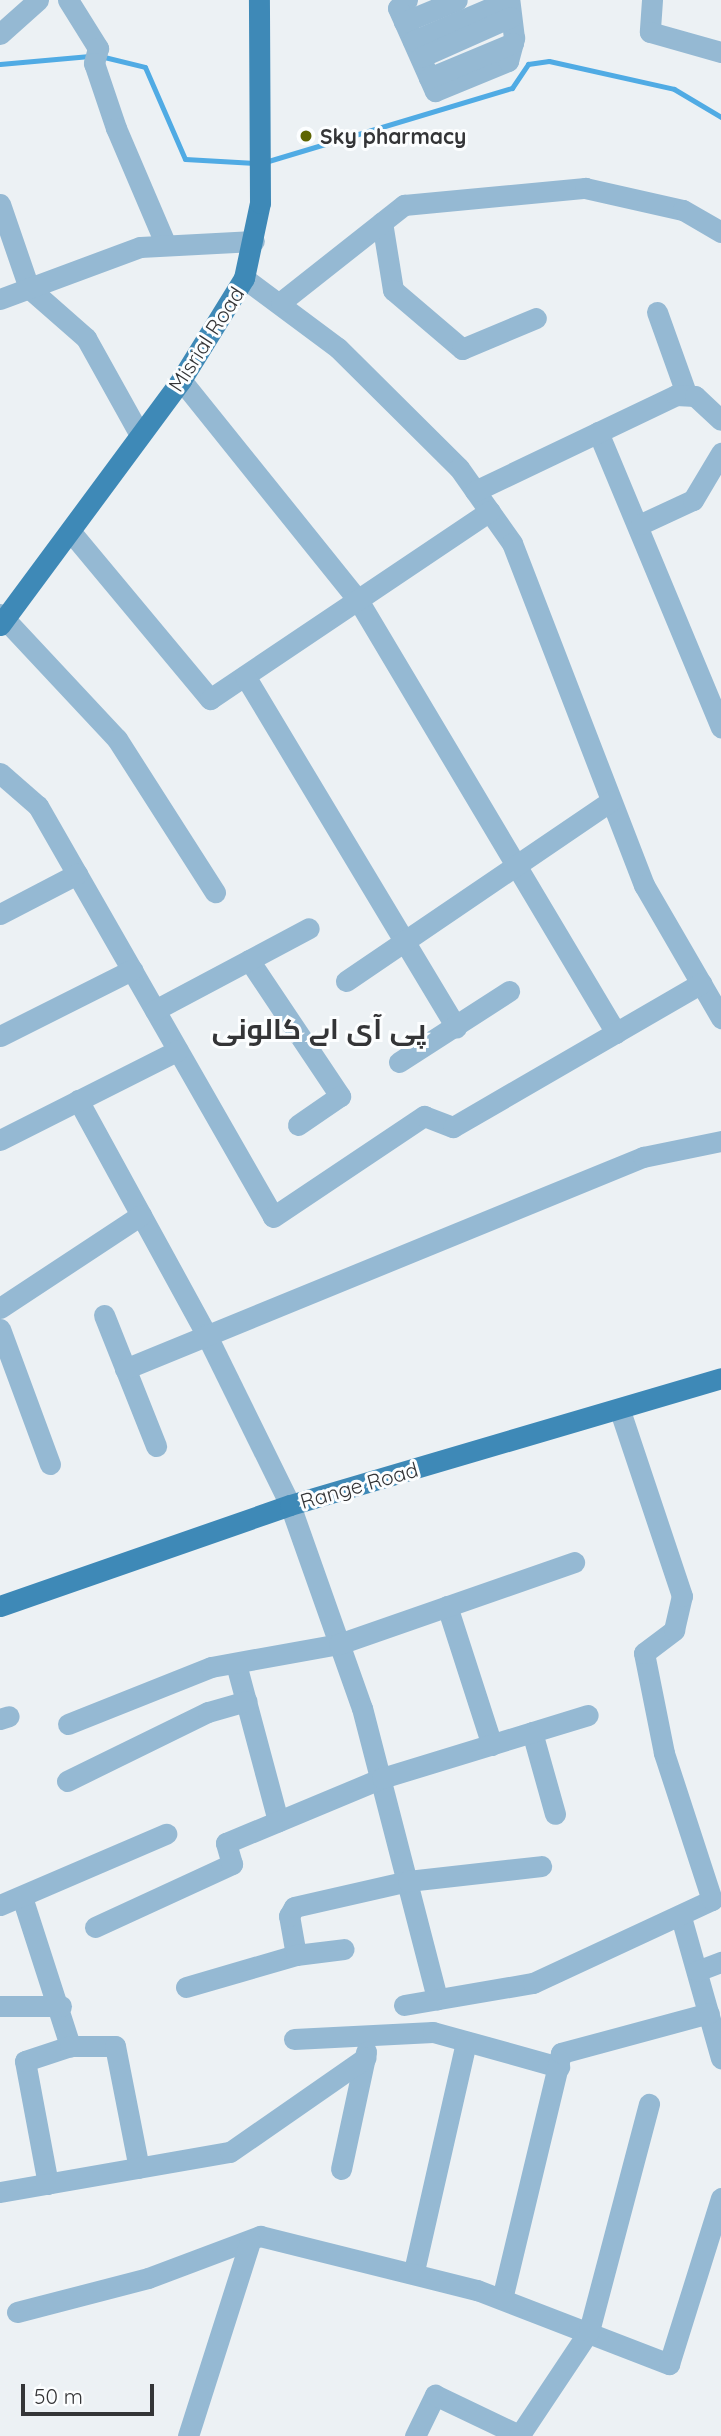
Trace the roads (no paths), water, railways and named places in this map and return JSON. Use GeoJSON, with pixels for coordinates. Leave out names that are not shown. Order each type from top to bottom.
{"type":"FeatureCollection","features":[{"type":"Feature","properties":{"kind":"main road","name":"Misrial Road"},"geometry":{"type":"LineString","coordinates":[[2,619],[181,380],[244,278],[260,203],[263,137],[259,0]]}},
{"type":"Feature","properties":{"kind":"main road","name":"Range Road"},"geometry":{"type":"LineString","coordinates":[[0,1606],[290,1505],[620,1411],[721,1378]]}},
{"type":"Feature","properties":{"kind":"street"},"geometry":{"type":"LineString","coordinates":[[0,34],[38,0]]}},
{"type":"Feature","properties":{"kind":"street"},"geometry":{"type":"LineString","coordinates":[[68,0],[96,56],[166,245]]}},
{"type":"Feature","properties":{"kind":"street"},"geometry":{"type":"LineString","coordinates":[[407,0],[398,8],[435,91],[496,69],[508,61],[513,43],[509,6],[413,40]]}},
{"type":"Feature","properties":{"kind":"street"},"geometry":{"type":"LineString","coordinates":[[413,40],[457,0]]}},
{"type":"Feature","properties":{"kind":"street"},"geometry":{"type":"LineString","coordinates":[[652,0],[650,32],[721,52]]}},
{"type":"Feature","properties":{"kind":"street"},"geometry":{"type":"LineString","coordinates":[[281,302],[404,205],[584,188],[683,210],[721,232]]}},
{"type":"Feature","properties":{"kind":"street"},"geometry":{"type":"LineString","coordinates":[[0,204],[29,288],[86,338],[140,435]]}},
{"type":"Feature","properties":{"kind":"street"},"geometry":{"type":"LineString","coordinates":[[382,222],[393,290],[462,349],[536,318]]}},
{"type":"Feature","properties":{"kind":"street"},"geometry":{"type":"LineString","coordinates":[[0,299],[139,247],[254,241]]}},
{"type":"Feature","properties":{"kind":"street"},"geometry":{"type":"LineString","coordinates":[[244,278],[281,302],[338,348],[475,491],[512,543],[644,885],[721,1018]]}},
{"type":"Feature","properties":{"kind":"street"},"geometry":{"type":"LineString","coordinates":[[657,312],[686,393],[721,420]]}},
{"type":"Feature","properties":{"kind":"street"},"geometry":{"type":"LineString","coordinates":[[181,380],[358,600],[514,866],[616,1033]]}},
{"type":"Feature","properties":{"kind":"street"},"geometry":{"type":"LineString","coordinates":[[475,491],[686,393]]}},
{"type":"Feature","properties":{"kind":"street"},"geometry":{"type":"LineString","coordinates":[[598,432],[641,524],[721,727]]}},
{"type":"Feature","properties":{"kind":"street"},"geometry":{"type":"LineString","coordinates":[[641,524],[693,500],[721,453]]}},
{"type":"Feature","properties":{"kind":"street"},"geometry":{"type":"LineString","coordinates":[[70,531],[210,699],[489,511]]}},
{"type":"Feature","properties":{"kind":"street"},"geometry":{"type":"LineString","coordinates":[[2,619],[117,739],[215,892]]}},
{"type":"Feature","properties":{"kind":"street"},"geometry":{"type":"LineString","coordinates":[[245,676],[456,1027]]}},
{"type":"Feature","properties":{"kind":"street"},"geometry":{"type":"LineString","coordinates":[[0,772],[38,806],[273,1217],[424,1116],[453,1127],[701,983]]}},
{"type":"Feature","properties":{"kind":"street"},"geometry":{"type":"LineString","coordinates":[[346,981],[611,801]]}},
{"type":"Feature","properties":{"kind":"street"},"geometry":{"type":"LineString","coordinates":[[0,915],[76,874]]}},
{"type":"Feature","properties":{"kind":"street"},"geometry":{"type":"LineString","coordinates":[[155,1010],[309,928]]}},
{"type":"Feature","properties":{"kind":"street"},"geometry":{"type":"LineString","coordinates":[[249,960],[340,1096],[298,1125]]}},
{"type":"Feature","properties":{"kind":"street"},"geometry":{"type":"LineString","coordinates":[[0,1036],[132,970]]}},
{"type":"Feature","properties":{"kind":"street"},"geometry":{"type":"LineString","coordinates":[[399,1062],[509,991]]}},
{"type":"Feature","properties":{"kind":"street"},"geometry":{"type":"LineString","coordinates":[[0,1140],[178,1050]]}},
{"type":"Feature","properties":{"kind":"street"},"geometry":{"type":"LineString","coordinates":[[78,1100],[206,1334],[290,1505],[340,1644],[382,1778],[437,1999]]}},
{"type":"Feature","properties":{"kind":"street"},"geometry":{"type":"LineString","coordinates":[[125,1368],[643,1157],[721,1141]]}},
{"type":"Feature","properties":{"kind":"street"},"geometry":{"type":"LineString","coordinates":[[0,1308],[141,1215]]}},
{"type":"Feature","properties":{"kind":"street"},"geometry":{"type":"LineString","coordinates":[[104,1315],[156,1446]]}},
{"type":"Feature","properties":{"kind":"street"},"geometry":{"type":"LineString","coordinates":[[0,1329],[50,1464]]}},
{"type":"Feature","properties":{"kind":"street"},"geometry":{"type":"LineString","coordinates":[[404,2005],[533,1983],[681,1917],[712,1900],[664,1753],[644,1653],[674,1630],[682,1597],[620,1411]]}},
{"type":"Feature","properties":{"kind":"street"},"geometry":{"type":"LineString","coordinates":[[68,1724],[211,1667],[340,1644],[574,1562]]}},
{"type":"Feature","properties":{"kind":"street"},"geometry":{"type":"LineString","coordinates":[[447,1606],[492,1745]]}},
{"type":"Feature","properties":{"kind":"street"},"geometry":{"type":"LineString","coordinates":[[236,1664],[278,1821]]}},
{"type":"Feature","properties":{"kind":"street"},"geometry":{"type":"LineString","coordinates":[[67,1781],[208,1712],[246,1701]]}},
{"type":"Feature","properties":{"kind":"street"},"geometry":{"type":"LineString","coordinates":[[95,1927],[232,1864],[226,1843],[382,1778],[588,1715]]}},
{"type":"Feature","properties":{"kind":"street"},"geometry":{"type":"LineString","coordinates":[[532,1732],[555,1814]]}},
{"type":"Feature","properties":{"kind":"street"},"geometry":{"type":"LineString","coordinates":[[0,1905],[166,1834]]}},
{"type":"Feature","properties":{"kind":"street"},"geometry":{"type":"LineString","coordinates":[[296,1955],[289,1916],[294,1907],[408,1881],[541,1866]]}},
{"type":"Feature","properties":{"kind":"street"},"geometry":{"type":"LineString","coordinates":[[22,1897],[61,2006],[70,2046]]}},
{"type":"Feature","properties":{"kind":"street"},"geometry":{"type":"LineString","coordinates":[[681,1917],[721,2058]]}},
{"type":"Feature","properties":{"kind":"street"},"geometry":{"type":"LineString","coordinates":[[186,1987],[296,1955],[344,1949]]}},
{"type":"Feature","properties":{"kind":"street"},"geometry":{"type":"LineString","coordinates":[[697,1971],[721,1962]]}},
{"type":"Feature","properties":{"kind":"street"},"geometry":{"type":"LineString","coordinates":[[0,2006],[61,2006]]}},
{"type":"Feature","properties":{"kind":"street"},"geometry":{"type":"LineString","coordinates":[[502,2299],[564,2049],[709,2013]]}},
{"type":"Feature","properties":{"kind":"street"},"geometry":{"type":"LineString","coordinates":[[294,2039],[369,2031],[433,2032],[559,2067]]}},
{"type":"Feature","properties":{"kind":"street"},"geometry":{"type":"LineString","coordinates":[[341,2169],[369,2031]]}},
{"type":"Feature","properties":{"kind":"street"},"geometry":{"type":"LineString","coordinates":[[414,2271],[466,2042]]}},
{"type":"Feature","properties":{"kind":"street"},"geometry":{"type":"LineString","coordinates":[[48,2184],[24,2061],[70,2046],[118,2050],[139,2168]]}},
{"type":"Feature","properties":{"kind":"street"},"geometry":{"type":"LineString","coordinates":[[0,2192],[230,2152],[365,2058]]}},
{"type":"Feature","properties":{"kind":"street"},"geometry":{"type":"LineString","coordinates":[[415,2436],[435,2395],[519,2436],[589,2331],[649,2104]]}},
{"type":"Feature","properties":{"kind":"street"},"geometry":{"type":"LineString","coordinates":[[17,2312],[136,2282],[250,2242],[260,2236],[414,2271],[502,2299],[669,2364],[721,2198]]}},
{"type":"Feature","properties":{"kind":"street"},"geometry":{"type":"LineString","coordinates":[[188,2436],[250,2242]]}},
{"type":"Feature","properties":{"kind":"waterway"},"geometry":{"type":"LineString","coordinates":[[0,64],[90,56]]}},
{"type":"Feature","properties":{"kind":"waterway"},"geometry":{"type":"LineString","coordinates":[[100,56],[145,67],[185,159],[255,163]]}},
{"type":"Feature","properties":{"kind":"waterway"},"geometry":{"type":"LineString","coordinates":[[265,162],[512,88],[528,64],[549,61],[674,89],[721,117]]}},
{"type":"Feature","properties":{"kind":"place","name":"Sky pharmacy"},"geometry":{"type":"Point","coordinates":[306,136]}},
{"type":"Feature","properties":{"kind":"district","name":"پی آی اے کالونی"},"geometry":{"type":"Point","coordinates":[319,1029]}}]}
